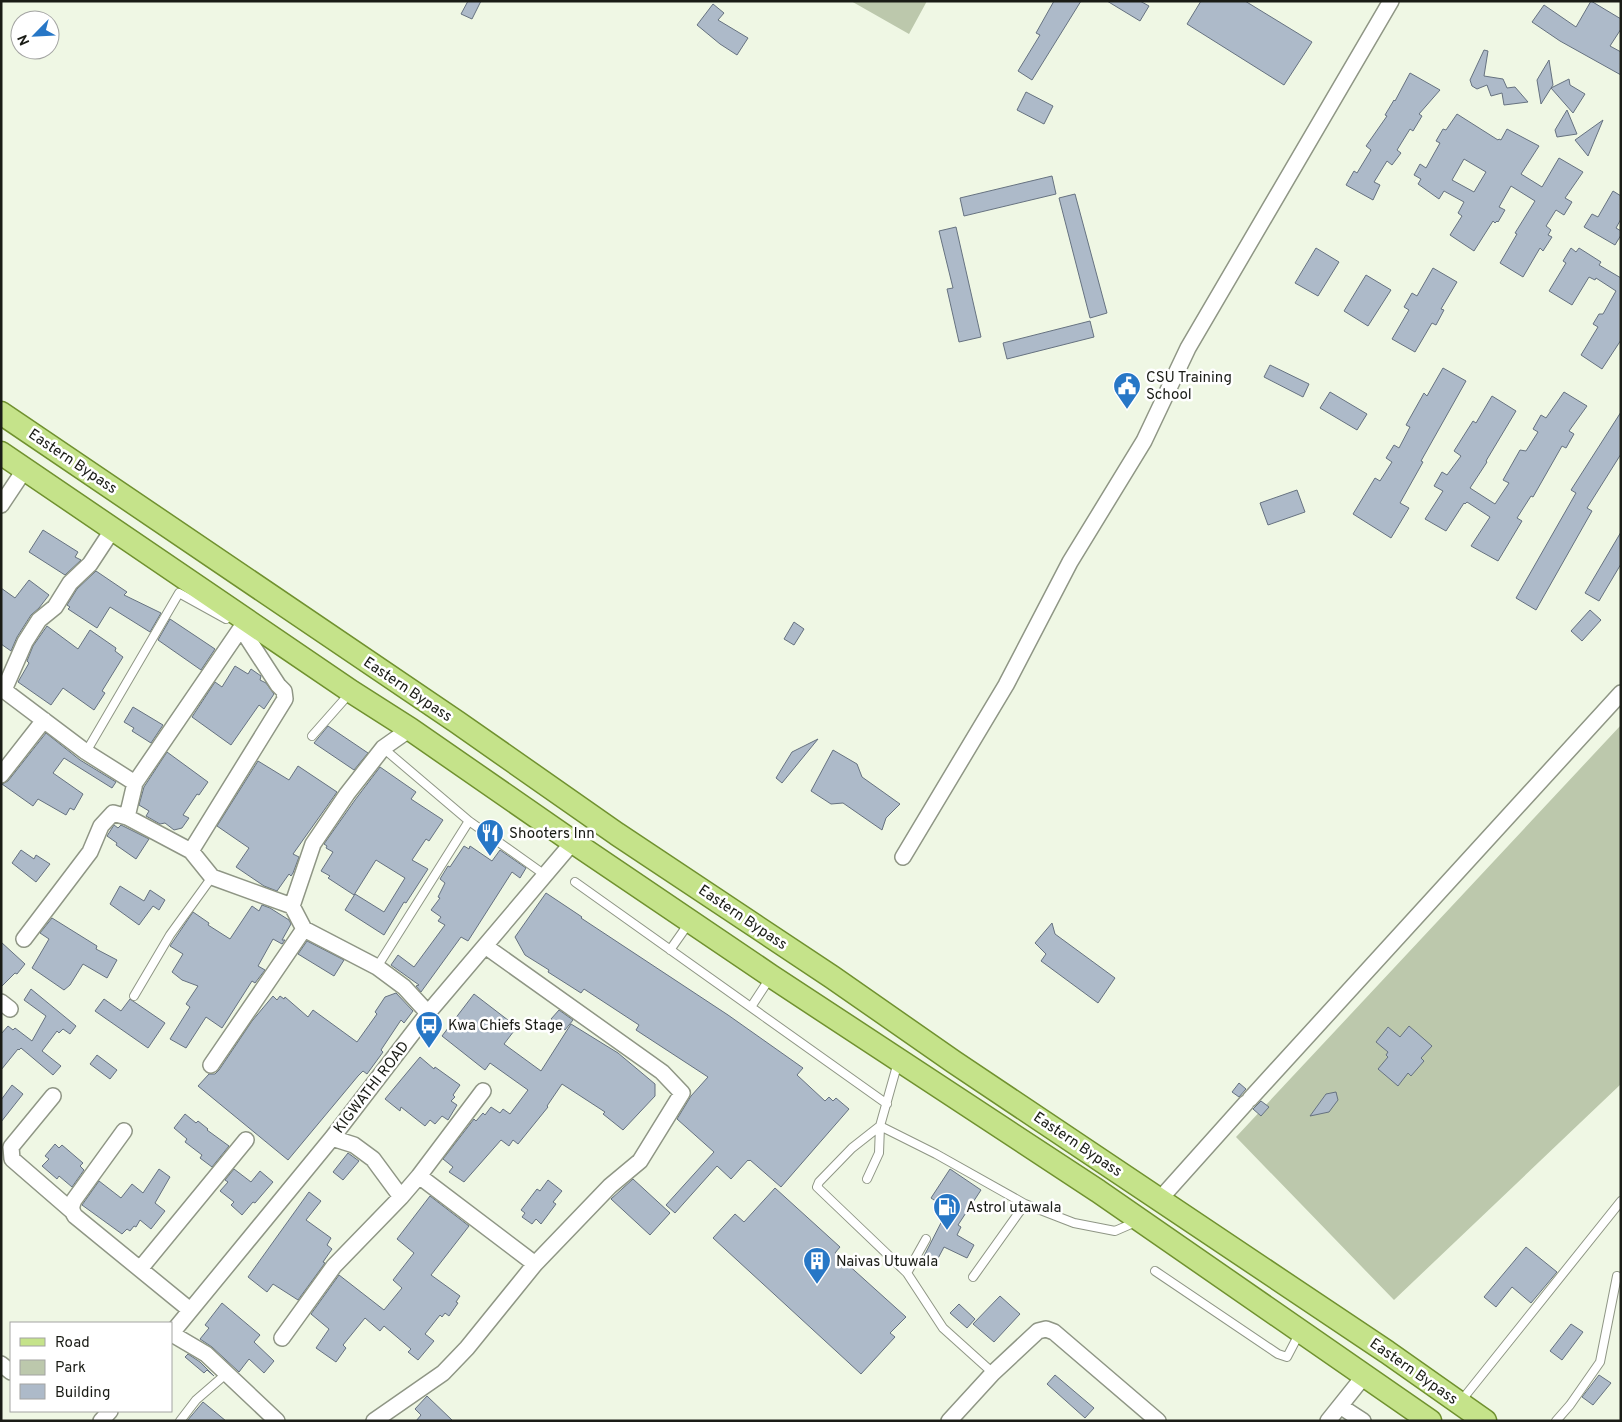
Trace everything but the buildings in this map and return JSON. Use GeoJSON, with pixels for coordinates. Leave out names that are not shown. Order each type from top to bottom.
{"type":"FeatureCollection","features":[{"type":"Feature","properties":{"kind":"main road","name":"Eastern Bypass"},"geometry":{"type":"LineString","coordinates":[[1,412],[617,834],[832,977],[954,1062],[1160,1199],[1485,1421]]}},
{"type":"Feature","properties":{"kind":"main road","name":"Eastern Bypass"},"geometry":{"type":"LineString","coordinates":[[1,453],[113,529],[250,628],[410,729],[771,976],[1098,1191],[1430,1421]]}},
{"type":"Feature","properties":{"kind":"street"},"geometry":{"type":"LineString","coordinates":[[903,857],[1006,684],[1070,562],[1144,442],[1188,348],[1392,1]]}},
{"type":"Feature","properties":{"kind":"street"},"geometry":{"type":"LineString","coordinates":[[1,505],[25,469]]}},
{"type":"Feature","properties":{"kind":"street"},"geometry":{"type":"LineString","coordinates":[[113,529],[90,564],[70,583],[55,607],[39,620],[25,642],[2,689],[86,752],[135,783]]}},
{"type":"Feature","properties":{"kind":"street"},"geometry":{"type":"LineString","coordinates":[[127,817],[135,783],[250,628],[278,685],[284,691],[285,699],[191,851]]}},
{"type":"Feature","properties":{"kind":"street"},"geometry":{"type":"LineString","coordinates":[[1160,1199],[1621,693]]}},
{"type":"Feature","properties":{"kind":"street"},"geometry":{"type":"LineString","coordinates":[[1,775],[44,720]]}},
{"type":"Feature","properties":{"kind":"street"},"geometry":{"type":"LineString","coordinates":[[292,906],[313,844],[347,794],[383,748],[410,729]]}},
{"type":"Feature","properties":{"kind":"street"},"geometry":{"type":"LineString","coordinates":[[24,939],[90,852],[101,826],[114,813],[127,817],[191,851],[212,877],[292,906],[304,929],[377,967],[404,987],[428,1013]]}},
{"type":"Feature","properties":{"kind":"street","name":"KIGWATHI ROAD"},"geometry":{"type":"LineString","coordinates":[[172,1333],[332,1138],[428,1013],[573,842]]}},
{"type":"Feature","properties":{"kind":"street"},"geometry":{"type":"LineString","coordinates":[[211,1064],[304,929]]}},
{"type":"Feature","properties":{"kind":"street"},"geometry":{"type":"LineString","coordinates":[[374,1421],[443,1373],[467,1348],[535,1264],[610,1186],[640,1161],[682,1092],[662,1072],[486,946]]}},
{"type":"Feature","properties":{"kind":"street"},"geometry":{"type":"LineString","coordinates":[[282,1338],[334,1266],[419,1176],[483,1091]]}},
{"type":"Feature","properties":{"kind":"street"},"geometry":{"type":"LineString","coordinates":[[53,1096],[11,1147],[12,1159],[76,1216],[190,1310]]}},
{"type":"Feature","properties":{"kind":"street"},"geometry":{"type":"LineString","coordinates":[[72,1211],[71,1206],[74,1200],[124,1131]]}},
{"type":"Feature","properties":{"kind":"street"},"geometry":{"type":"LineString","coordinates":[[332,1138],[354,1145],[373,1159],[401,1197]]}},
{"type":"Feature","properties":{"kind":"street"},"geometry":{"type":"LineString","coordinates":[[140,1269],[246,1140]]}},
{"type":"Feature","properties":{"kind":"street"},"geometry":{"type":"LineString","coordinates":[[419,1176],[535,1264]]}},
{"type":"Feature","properties":{"kind":"street"},"geometry":{"type":"LineString","coordinates":[[949,1421],[993,1373],[1038,1331],[1046,1329],[1054,1332],[1158,1421]]}},
{"type":"Feature","properties":{"kind":"street"},"geometry":{"type":"LineString","coordinates":[[172,1335],[206,1354],[277,1421]]}},
{"type":"Feature","properties":{"kind":"street"},"geometry":{"type":"LineString","coordinates":[[1328,1421],[1364,1376]]}},
{"type":"Feature","properties":{"kind":"street"},"geometry":{"type":"LineString","coordinates":[[1340,1406],[1363,1421]]}},
{"type":"Feature","properties":{"kind":"lane"},"geometry":{"type":"LineString","coordinates":[[86,752],[179,593],[250,628]]}},
{"type":"Feature","properties":{"kind":"lane"},"geometry":{"type":"LineString","coordinates":[[312,736],[352,692]]}},
{"type":"Feature","properties":{"kind":"lane"},"geometry":{"type":"LineString","coordinates":[[383,748],[469,821],[545,875]]}},
{"type":"Feature","properties":{"kind":"lane"},"geometry":{"type":"LineString","coordinates":[[377,967],[469,821]]}},
{"type":"Feature","properties":{"kind":"lane"},"geometry":{"type":"LineString","coordinates":[[134,996],[170,935],[212,877]]}},
{"type":"Feature","properties":{"kind":"lane"},"geometry":{"type":"LineString","coordinates":[[575,882],[887,1104]]}},
{"type":"Feature","properties":{"kind":"lane"},"geometry":{"type":"LineString","coordinates":[[670,950],[691,921]]}},
{"type":"Feature","properties":{"kind":"lane"},"geometry":{"type":"LineString","coordinates":[[751,1008],[771,976]]}},
{"type":"Feature","properties":{"kind":"lane"},"geometry":{"type":"LineString","coordinates":[[867,1179],[879,1153],[880,1126],[899,1060]]}},
{"type":"Feature","properties":{"kind":"lane"},"geometry":{"type":"LineString","coordinates":[[880,1126],[936,1154],[1025,1204],[1074,1223],[1115,1231],[1139,1220]]}},
{"type":"Feature","properties":{"kind":"lane"},"geometry":{"type":"LineString","coordinates":[[880,1126],[852,1148],[819,1182],[817,1187],[907,1273],[943,1328],[993,1373]]}},
{"type":"Feature","properties":{"kind":"lane"},"geometry":{"type":"LineString","coordinates":[[1460,1403],[1621,1201]]}},
{"type":"Feature","properties":{"kind":"lane"},"geometry":{"type":"LineString","coordinates":[[973,1277],[1025,1204]]}},
{"type":"Feature","properties":{"kind":"lane"},"geometry":{"type":"LineString","coordinates":[[907,1273],[926,1239]]}},
{"type":"Feature","properties":{"kind":"lane"},"geometry":{"type":"LineString","coordinates":[[1155,1271],[1278,1354],[1288,1357],[1300,1332]]}},
{"type":"Feature","properties":{"kind":"lane"},"geometry":{"type":"LineString","coordinates":[[1556,1421],[1570,1405],[1600,1362],[1617,1276]]}},
{"type":"Feature","properties":{"kind":"lane"},"geometry":{"type":"LineString","coordinates":[[180,1421],[196,1400],[226,1374]]}},
{"type":"Feature","properties":{"kind":"green space"},"geometry":{"type":"Polygon","coordinates":[[[851,1],[927,1],[909,34],[851,1]]]}},
{"type":"Feature","properties":{"kind":"green space"},"geometry":{"type":"Polygon","coordinates":[[[1621,725],[1621,1084],[1394,1300],[1236,1137],[1621,725]]]}},
{"type":"Feature","properties":{"kind":"place","name":"CSU Training School"},"geometry":{"type":"Point","coordinates":[1127,410]}},
{"type":"Feature","properties":{"kind":"place","name":"Shooters Inn"},"geometry":{"type":"Point","coordinates":[490,857]}},
{"type":"Feature","properties":{"kind":"place","name":"Kwa Chiefs Stage"},"geometry":{"type":"Point","coordinates":[429,1049]}},
{"type":"Feature","properties":{"kind":"place","name":"Astrol utawala"},"geometry":{"type":"Point","coordinates":[947,1231]}},
{"type":"Feature","properties":{"kind":"place","name":"Naivas Utuwala"},"geometry":{"type":"Point","coordinates":[817,1285]}}]}
